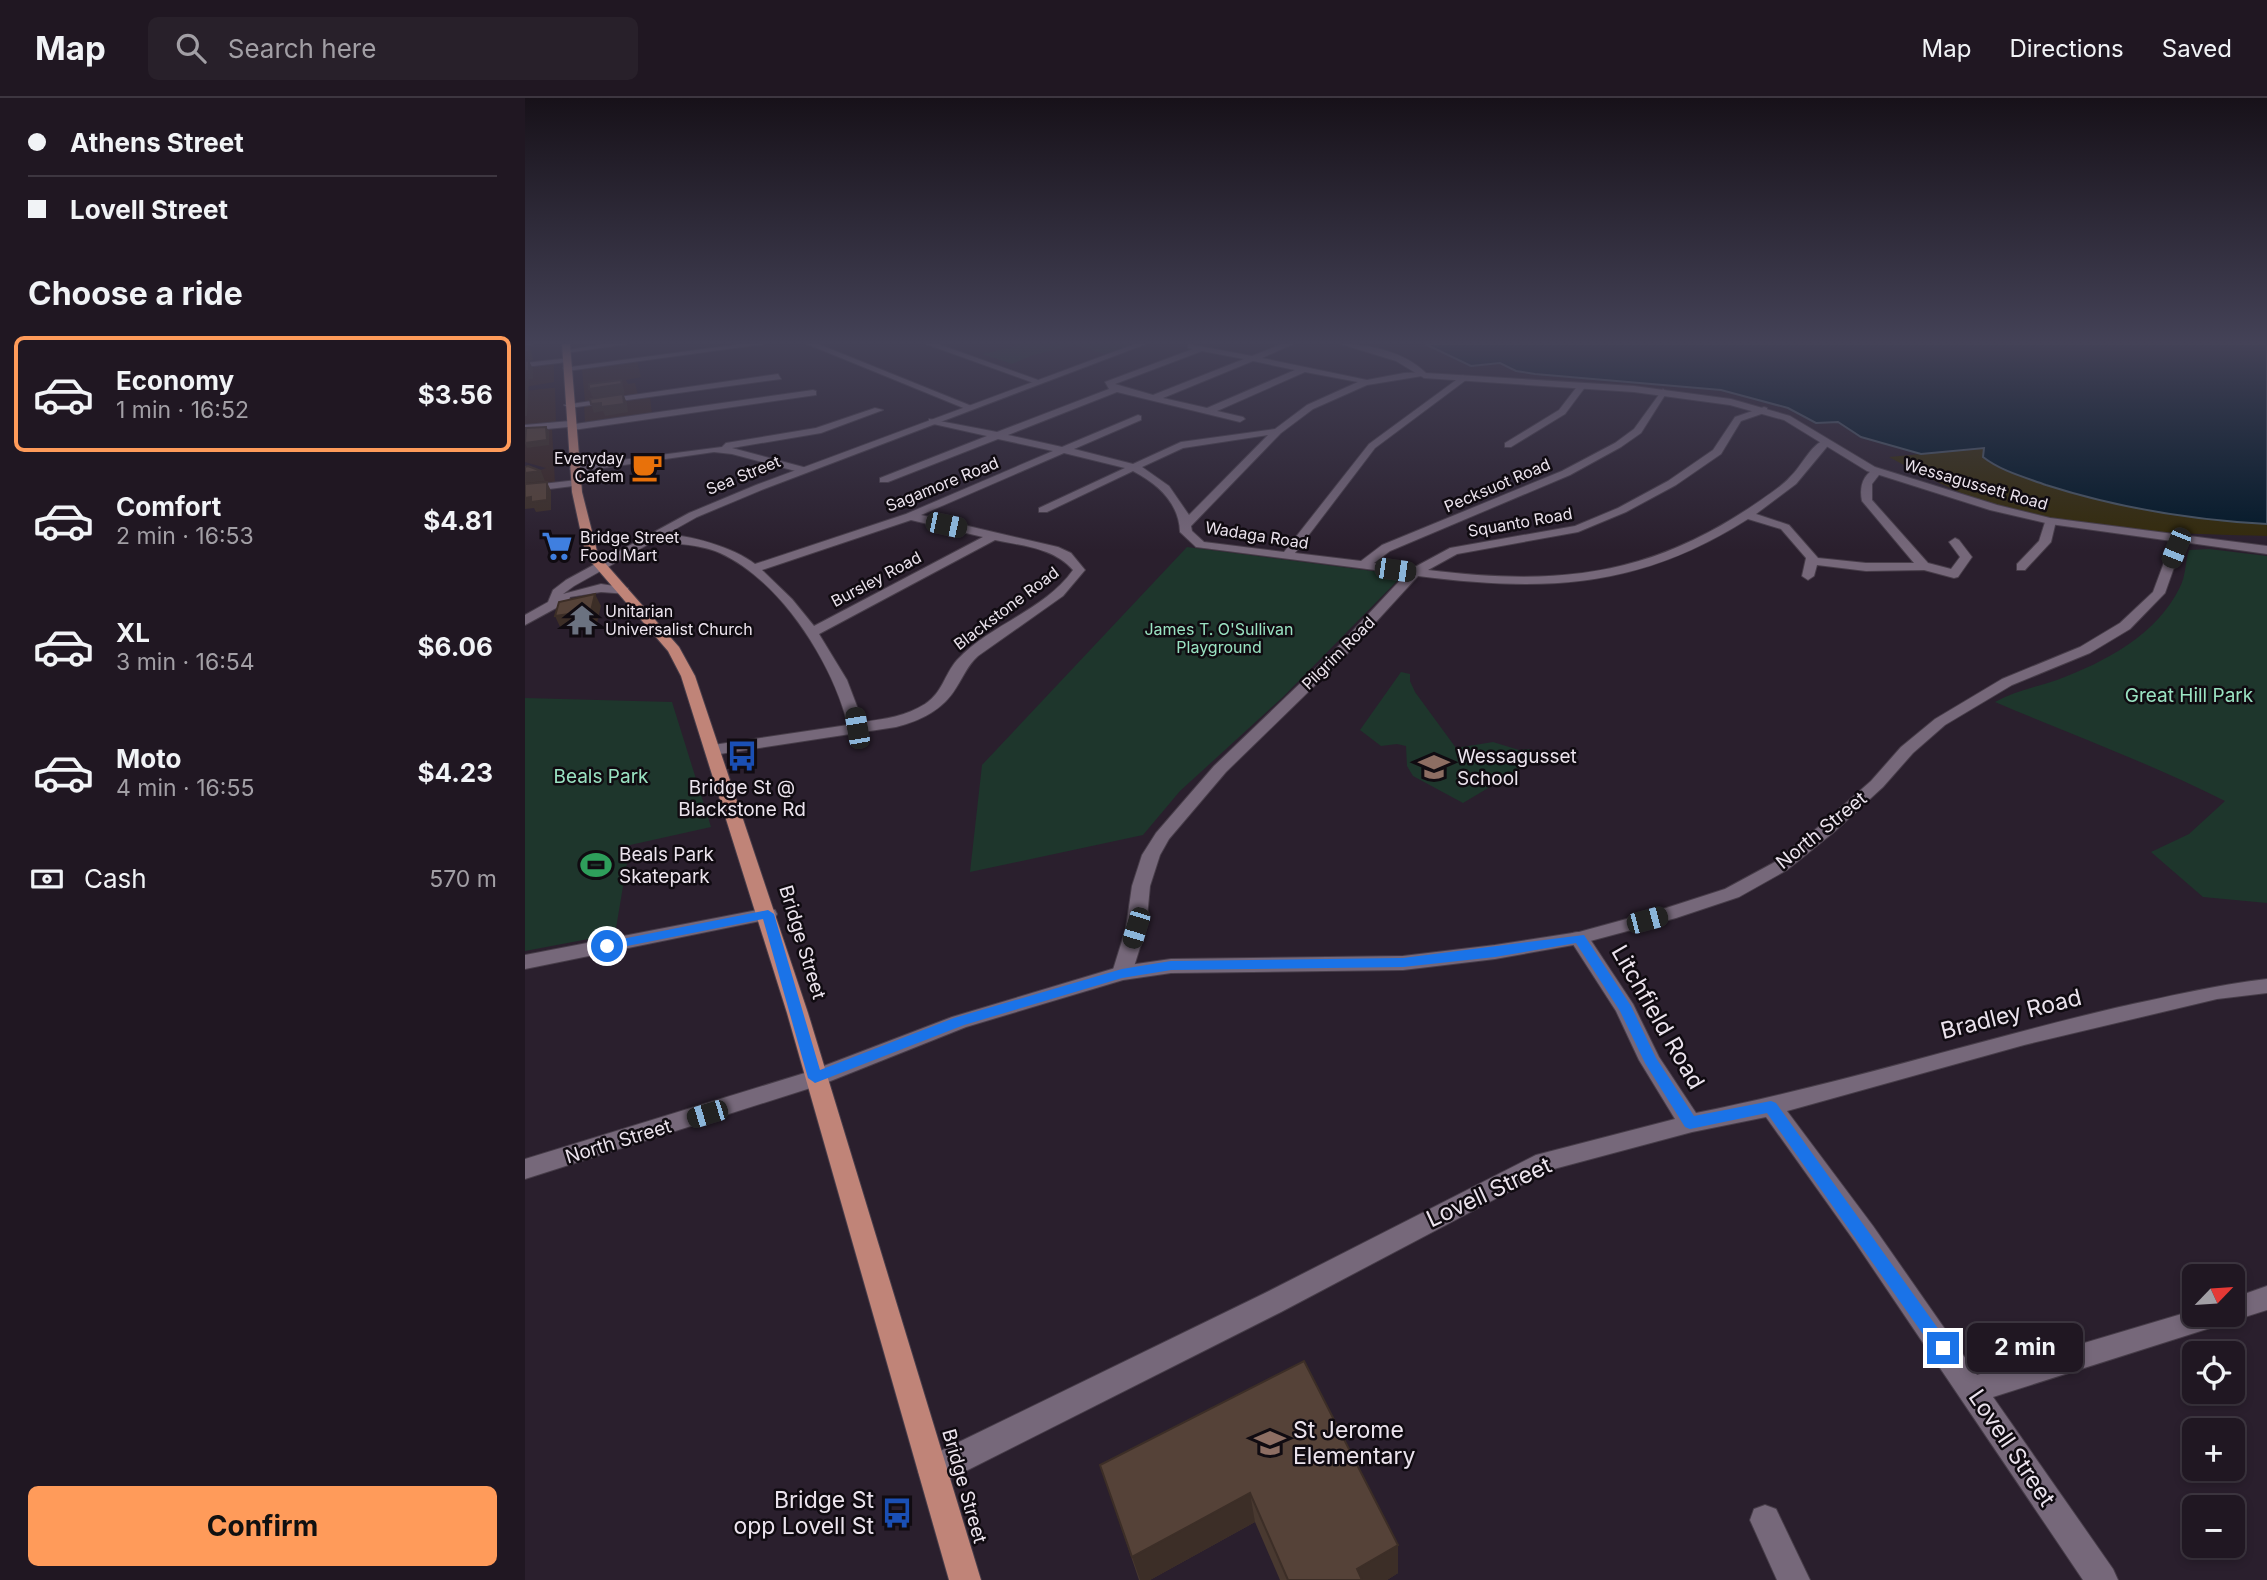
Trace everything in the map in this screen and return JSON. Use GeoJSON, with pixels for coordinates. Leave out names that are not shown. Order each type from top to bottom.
{"type":"FeatureCollection","features":[{"type":"Feature","properties":{"kind":"main road","name":"Bridge Street"},"geometry":{"type":"LineString","coordinates":[[570,413],[579,509],[591,556],[624,590],[674,650],[688,676],[768,914],[965,1580]]}},
{"type":"Feature","properties":{"kind":"street"},"geometry":{"type":"LineString","coordinates":[[525,428],[571,426],[665,413]]}},
{"type":"Feature","properties":{"kind":"street"},"geometry":{"type":"LineString","coordinates":[[575,469],[818,431],[869,413]]}},
{"type":"Feature","properties":{"kind":"street","name":"Sea Street"},"geometry":{"type":"LineString","coordinates":[[554,603],[557,593],[564,587],[693,515],[953,413]]}},
{"type":"Feature","properties":{"kind":"street"},"geometry":{"type":"LineString","coordinates":[[884,480],[1052,413]]}},
{"type":"Feature","properties":{"kind":"street"},"geometry":{"type":"LineString","coordinates":[[1217,413],[1240,419]]}},
{"type":"Feature","properties":{"kind":"street","name":"Wessagussett Road"},"geometry":{"type":"LineString","coordinates":[[1043,510],[1190,443],[1278,431],[1305,413]]}},
{"type":"Feature","properties":{"kind":"street"},"geometry":{"type":"LineString","coordinates":[[1287,556],[1372,446],[1416,413]]}},
{"type":"Feature","properties":{"kind":"street"},"geometry":{"type":"LineString","coordinates":[[1508,445],[1560,413]]}},
{"type":"Feature","properties":{"kind":"street","name":"Pecksuot Road"},"geometry":{"type":"LineString","coordinates":[[1363,565],[1387,548],[1566,473],[1618,445],[1638,430],[1649,413]]}},
{"type":"Feature","properties":{"kind":"street","name":"Squanto Road"},"geometry":{"type":"LineString","coordinates":[[1415,572],[1454,551],[1578,529],[1622,510],[1672,483],[1717,452],[1738,419],[1755,413]]}},
{"type":"Feature","properties":{"kind":"street","name":"Wessagussett Road"},"geometry":{"type":"LineString","coordinates":[[1773,413],[1787,418],[1877,471],[1994,508],[2050,521],[2267,550]]}},
{"type":"Feature","properties":{"kind":"street","name":"Sagamore Road"},"geometry":{"type":"LineString","coordinates":[[753,569],[909,516],[1139,418]]}},
{"type":"Feature","properties":{"kind":"street"},"geometry":{"type":"LineString","coordinates":[[932,421],[1134,467]]}},
{"type":"Feature","properties":{"kind":"street"},"geometry":{"type":"LineString","coordinates":[[1187,524],[1278,431]]}},
{"type":"Feature","properties":{"kind":"street","name":"Wessagussett Road"},"geometry":{"type":"LineString","coordinates":[[1248,437],[1265,444]]}},
{"type":"Feature","properties":{"kind":"street"},"geometry":{"type":"LineString","coordinates":[[1415,572],[1536,582],[1609,575],[1676,553],[1746,514],[1794,480],[1812,460],[1817,447],[1826,442]]}},
{"type":"Feature","properties":{"kind":"street"},"geometry":{"type":"LineString","coordinates":[[702,450],[732,451],[803,470]]}},
{"type":"Feature","properties":{"kind":"street","name":"Wadaga Road"},"geometry":{"type":"LineString","coordinates":[[1134,467],[1158,480],[1181,510],[1187,524],[1186,532],[1200,545],[1415,572]]}},
{"type":"Feature","properties":{"kind":"street"},"geometry":{"type":"LineString","coordinates":[[1877,471],[1870,477],[1865,488],[1867,501],[1924,566]]}},
{"type":"Feature","properties":{"kind":"street"},"geometry":{"type":"LineString","coordinates":[[525,489],[576,483]]}},
{"type":"Feature","properties":{"kind":"street"},"geometry":{"type":"LineString","coordinates":[[1746,514],[1789,529],[1813,561],[1876,568],[1924,566],[1954,573],[1966,557],[1955,542]]}},
{"type":"Feature","properties":{"kind":"street","name":"Blackstone Road"},"geometry":{"type":"LineString","coordinates":[[713,750],[896,722],[922,713],[948,690],[961,664],[1050,597],[1076,576],[1079,570],[1067,556],[1020,540],[909,516]]}},
{"type":"Feature","properties":{"kind":"street"},"geometry":{"type":"LineString","coordinates":[[2021,567],[2045,542],[2050,521]]}},
{"type":"Feature","properties":{"kind":"street","name":"Bursley Road"},"geometry":{"type":"LineString","coordinates":[[813,632],[993,536]]}},
{"type":"Feature","properties":{"kind":"street"},"geometry":{"type":"LineString","coordinates":[[651,537],[726,551],[753,569],[813,632],[854,710],[857,728]]}},
{"type":"Feature","properties":{"kind":"street","name":"North Street"},"geometry":{"type":"LineString","coordinates":[[525,1170],[815,1078],[959,1022],[1122,974],[1171,966],[1403,963],[1495,952],[1579,938],[1669,914],[1732,893],[1781,866],[1867,793],[1907,750],[1940,722],[2007,682],[2085,650],[2125,626],[2159,593],[2178,539]]}},
{"type":"Feature","properties":{"kind":"street"},"geometry":{"type":"LineString","coordinates":[[1808,576],[1813,561]]}},
{"type":"Feature","properties":{"kind":"street","name":"Sea Street"},"geometry":{"type":"LineString","coordinates":[[525,621],[573,594],[587,584],[601,567]]}},
{"type":"Feature","properties":{"kind":"street","name":"Pilgrim Road"},"geometry":{"type":"LineString","coordinates":[[1122,974],[1136,928],[1141,886],[1151,855],[1161,837],[1220,769],[1338,655],[1415,572]]}},
{"type":"Feature","properties":{"kind":"street"},"geometry":{"type":"LineString","coordinates":[[573,594],[601,589],[624,590]]}},
{"type":"Feature","properties":{"kind":"street"},"geometry":{"type":"LineString","coordinates":[[525,962],[768,914]]}},
{"type":"Feature","properties":{"kind":"street","name":"Litchfield Road"},"geometry":{"type":"LineString","coordinates":[[1579,938],[1626,1009],[1650,1060],[1690,1123]]}},
{"type":"Feature","properties":{"kind":"street","name":"Bradley Road"},"geometry":{"type":"LineString","coordinates":[[1771,1107],[2024,1037],[2217,992],[2267,986]]}},
{"type":"Feature","properties":{"kind":"street","name":"Lovell Street"},"geometry":{"type":"LineString","coordinates":[[933,1471],[1260,1309],[1544,1162],[1690,1123],[1771,1107],[1973,1390],[2102,1580]]}},
{"type":"Feature","properties":{"kind":"street"},"geometry":{"type":"LineString","coordinates":[[2245,1306],[2267,1298]]}},
{"type":"Feature","properties":{"kind":"street"},"geometry":{"type":"LineString","coordinates":[[1973,1390],[2182,1326]]}},
{"type":"Feature","properties":{"kind":"street"},"geometry":{"type":"LineString","coordinates":[[1765,1520],[1794,1580]]}},
{"type":"Feature","properties":{"kind":"shaded area"},"geometry":{"type":"Polygon","coordinates":[[[525,413],[556,413],[556,423],[525,427],[525,413]]]}},
{"type":"Feature","properties":{"kind":"shaded area"},"geometry":{"type":"Polygon","coordinates":[[[584,413],[652,413],[652,414],[585,423],[584,413]]]}},
{"type":"Feature","properties":{"kind":"shaded area"},"geometry":{"type":"Polygon","coordinates":[[[552,429],[555,483],[525,486],[525,476],[546,468],[525,462],[525,430],[552,429]]]}},
{"type":"Feature","properties":{"kind":"green space","name":"James T. O'Sullivan Playground"},"geometry":{"type":"Polygon","coordinates":[[[1187,547],[1395,574],[1399,579],[1283,697],[1180,791],[1143,835],[970,872],[982,765],[1187,547]]]}},
{"type":"Feature","properties":{"kind":"green space","name":"Great Hill Park"},"geometry":{"type":"Polygon","coordinates":[[[2209,549],[2267,556],[2267,903],[2203,897],[2151,852],[2189,834],[2225,801],[2140,762],[1995,702],[2075,673],[2128,645],[2144,633],[2170,604],[2182,583],[2189,550],[2209,549]]]}},
{"type":"Feature","properties":{"kind":"green space"},"geometry":{"type":"Polygon","coordinates":[[[1401,672],[1410,674],[1415,692],[1456,748],[1493,742],[1519,750],[1530,749],[1537,759],[1463,803],[1413,776],[1407,766],[1406,746],[1381,746],[1360,730],[1401,672]]]}},
{"type":"Feature","properties":{"kind":"green space","name":"Beals Park"},"geometry":{"type":"Polygon","coordinates":[[[525,698],[672,702],[711,827],[630,845],[615,934],[525,951],[525,698]]]}},
{"type":"Feature","properties":{"kind":"sand"},"geometry":{"type":"Polygon","coordinates":[[[1985,448],[2013,474],[2067,492],[2172,515],[2267,524],[2267,536],[2133,530],[2066,522],[2001,507],[1972,497],[1889,457],[1985,448]]]}},
{"type":"Feature","properties":{"kind":"water"},"geometry":{"type":"Polygon","coordinates":[[[1798,413],[2267,413],[2267,524],[2183,516],[2100,500],[2005,470],[1983,457],[1984,448],[1921,454],[1861,437],[1838,422],[1816,423],[1798,413]]]}},
{"type":"Feature","properties":{"kind":"building"},"geometry":{"type":"Polygon","coordinates":[[[546,427],[547,440],[525,443],[526,428],[546,427]]]}},
{"type":"Feature","properties":{"kind":"building"},"geometry":{"type":"Polygon","coordinates":[[[525,467],[541,471],[525,473],[525,467]]]}},
{"type":"Feature","properties":{"kind":"building"},"geometry":{"type":"Polygon","coordinates":[[[547,482],[547,500],[531,502],[531,497],[525,498],[525,484],[547,482]]]}},
{"type":"Feature","properties":{"kind":"building"},"geometry":{"type":"Polygon","coordinates":[[[595,594],[591,611],[555,616],[559,602],[595,594]]]}},
{"type":"Feature","properties":{"kind":"building","name":"St Jerome Elementary"},"geometry":{"type":"Polygon","coordinates":[[[1304,1361],[1398,1545],[1357,1569],[1362,1580],[1288,1580],[1250,1493],[1132,1557],[1100,1465],[1304,1361]]]}},
{"type":"Feature","properties":{"kind":"place","name":"Everyday Cafem"},"geometry":{"type":"Point","coordinates":[647,467]}},
{"type":"Feature","properties":{"kind":"place","name":"Bridge Street Food Mart"},"geometry":{"type":"Point","coordinates":[557,546]}},
{"type":"Feature","properties":{"kind":"place","name":"Unitarian Universalist Church"},"geometry":{"type":"Point","coordinates":[582,620]}},
{"type":"Feature","properties":{"kind":"place","name":"Bridge St @ Blackstone Rd"},"geometry":{"type":"Point","coordinates":[742,756]}},
{"type":"Feature","properties":{"kind":"place","name":"Wessagusset School"},"geometry":{"type":"Point","coordinates":[1434,767]}},
{"type":"Feature","properties":{"kind":"place","name":"Beals Park Skatepark"},"geometry":{"type":"Point","coordinates":[596,865]}},
{"type":"Feature","properties":{"kind":"place","name":"St Jerome Elementary"},"geometry":{"type":"Point","coordinates":[1270,1443]}},
{"type":"Feature","properties":{"kind":"place","name":"Bridge St opp Lovell St"},"geometry":{"type":"Point","coordinates":[897,1513]}},
{"type":"Feature","properties":{"kind":"route"},"geometry":{"type":"LineString","coordinates":[[607,946],[768,914],[815,1078],[959,1022],[1080,984],[1122,974],[1171,966],[1403,963],[1579,938],[1626,1009],[1650,1060],[1690,1123],[1771,1107],[1943,1348]]}}]}
